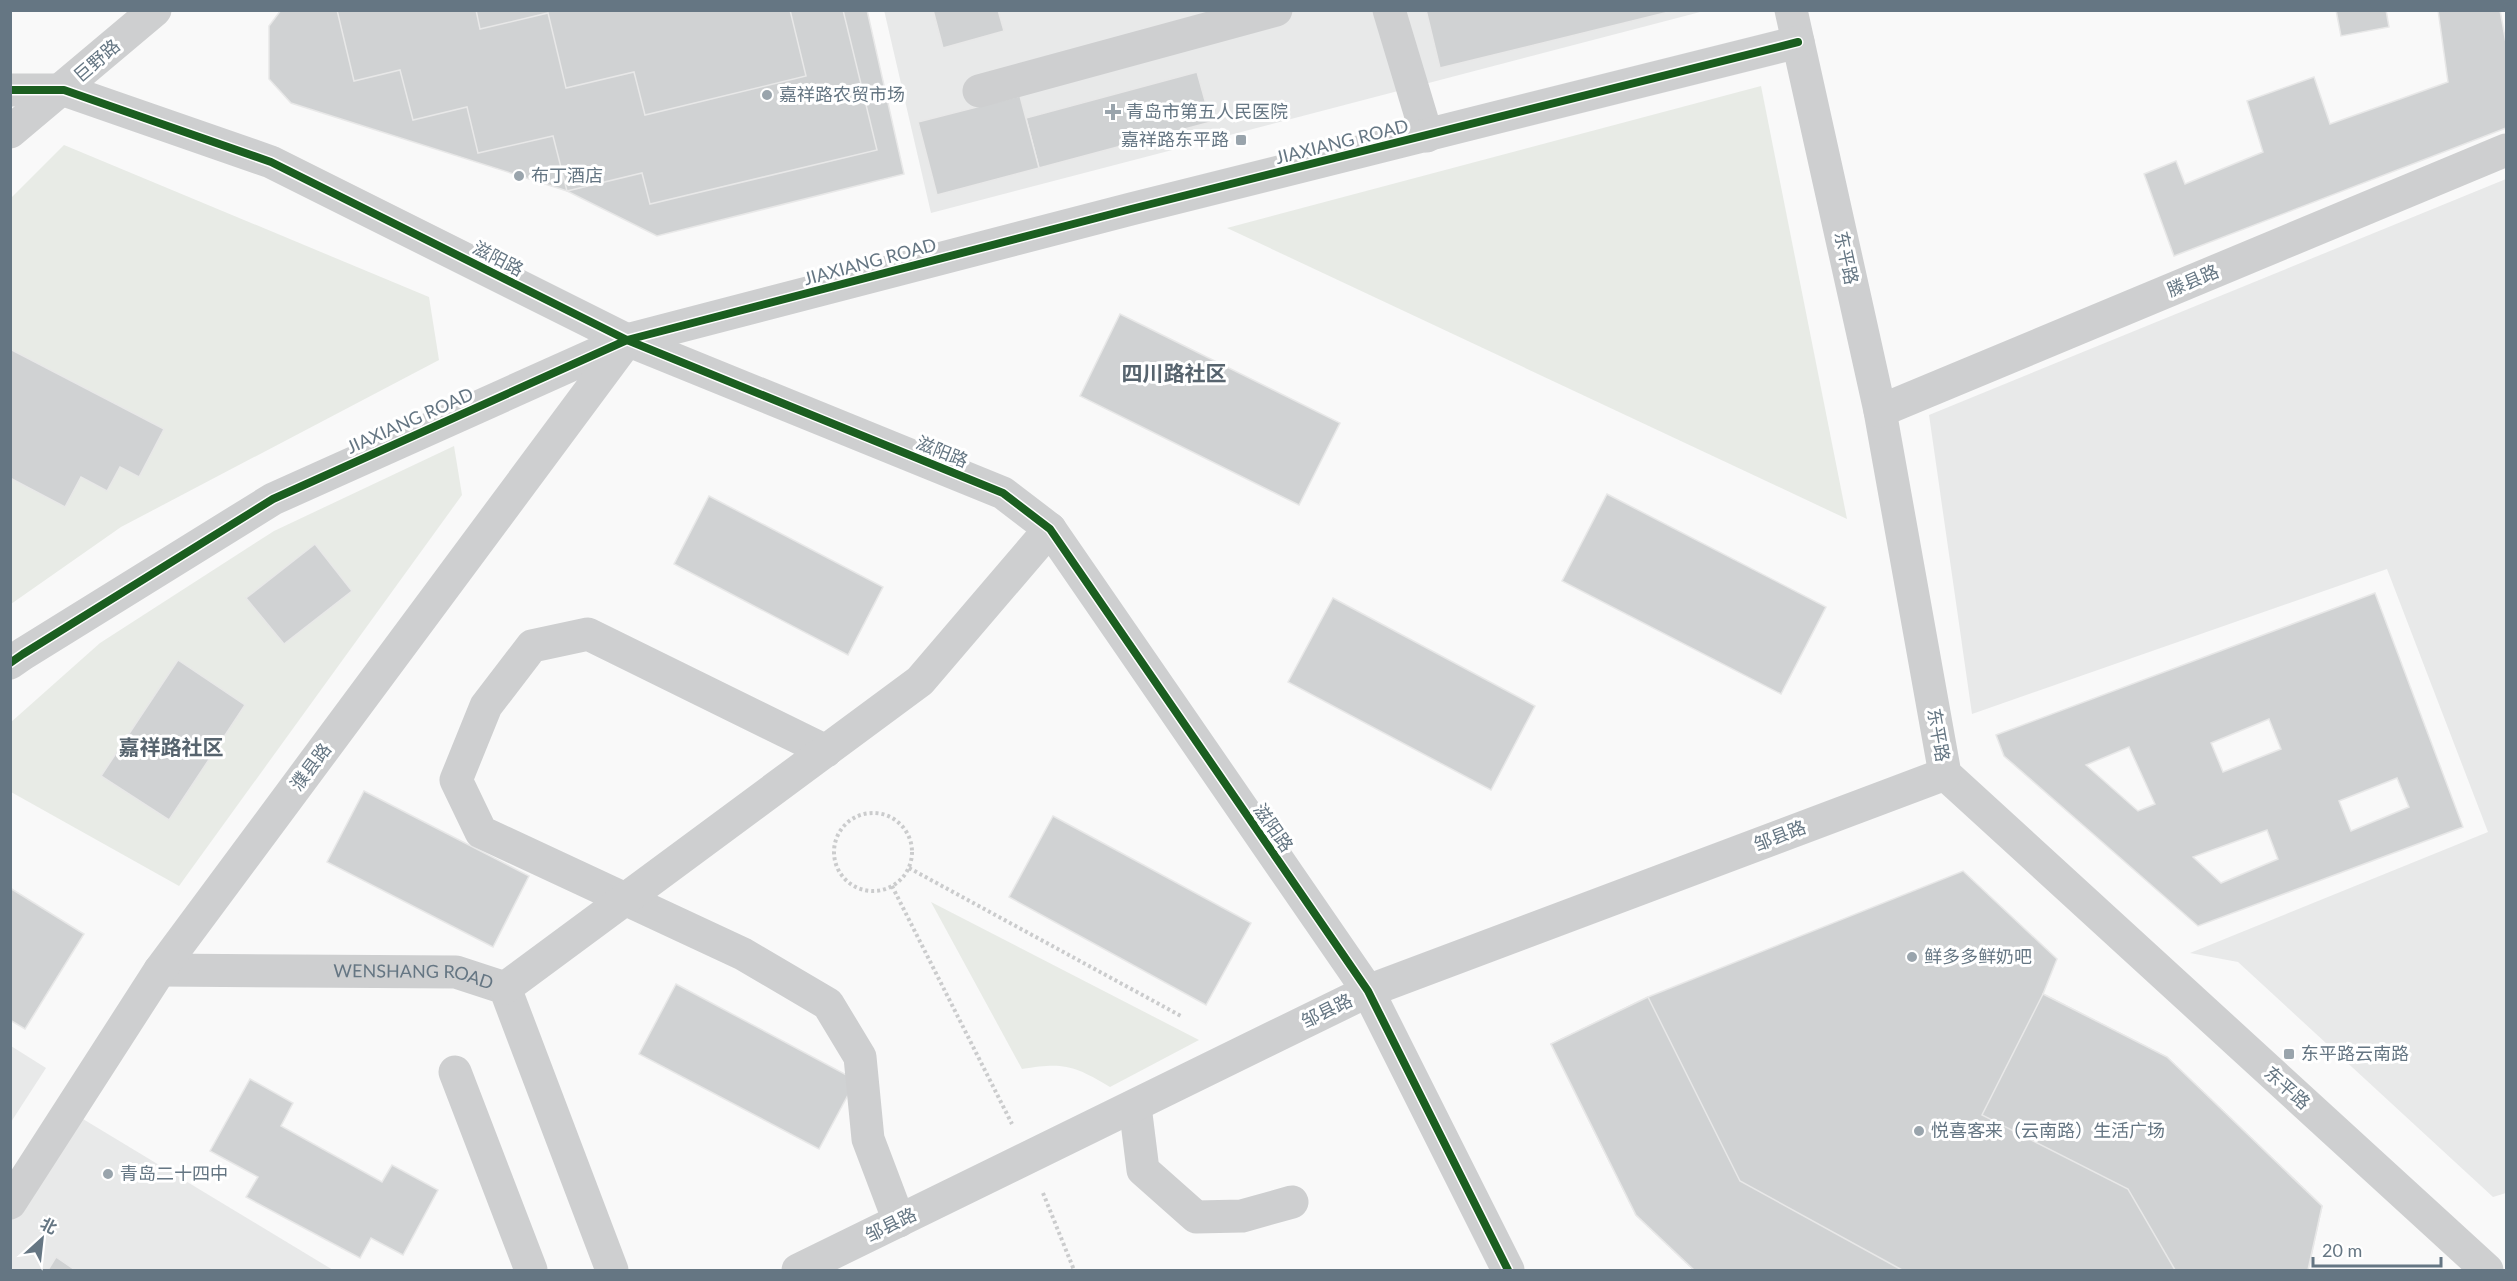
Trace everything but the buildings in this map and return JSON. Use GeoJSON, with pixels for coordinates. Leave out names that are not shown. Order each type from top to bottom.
{"type":"FeatureCollection","features":[{"type":"Feature","properties":{"kind":"street","name":"巨野路"},"geometry":{"type":"LineString","coordinates":[[10,132],[64,90],[155,10]]}},
{"type":"Feature","properties":{"kind":"street"},"geometry":{"type":"LineString","coordinates":[[979,91],[1276,10]]}},
{"type":"Feature","properties":{"kind":"street"},"geometry":{"type":"LineString","coordinates":[[1389,10],[1427,136]]}},
{"type":"Feature","properties":{"kind":"street","name":"JIAXIANG ROAD"},"geometry":{"type":"LineString","coordinates":[[10,663],[273,499],[627,340],[1131,209],[1427,136],[1794,26]]}},
{"type":"Feature","properties":{"kind":"street","name":"东平路"},"geometry":{"type":"LineString","coordinates":[[1794,26],[1880,411],[1945,774],[2487,1270]]}},
{"type":"Feature","properties":{"kind":"street","name":"滋阳路"},"geometry":{"type":"LineString","coordinates":[[10,90],[64,90],[271,162],[627,340],[1003,493],[1050,529],[1368,991],[1508,1270]]}},
{"type":"Feature","properties":{"kind":"street","name":"滕县路"},"geometry":{"type":"LineString","coordinates":[[1880,411],[2506,150]]}},
{"type":"Feature","properties":{"kind":"street","name":"濮县路"},"geometry":{"type":"LineString","coordinates":[[10,1203],[160,970],[627,340]]}},
{"type":"Feature","properties":{"kind":"street"},"geometry":{"type":"LineString","coordinates":[[505,988],[920,681],[1050,529]]}},
{"type":"Feature","properties":{"kind":"street"},"geometry":{"type":"LineString","coordinates":[[826,751],[588,634],[532,646],[486,706],[456,780],[480,832],[743,954],[828,1004],[860,1057],[868,1139],[899,1221]]}},
{"type":"Feature","properties":{"kind":"street","name":"邹县路"},"geometry":{"type":"LineString","coordinates":[[798,1270],[1368,991],[1945,774]]}},
{"type":"Feature","properties":{"kind":"street","name":"WENSHANG ROAD"},"geometry":{"type":"LineString","coordinates":[[160,970],[456,972],[505,988],[612,1270]]}},
{"type":"Feature","properties":{"kind":"street"},"geometry":{"type":"LineString","coordinates":[[455,1072],[531,1270]]}},
{"type":"Feature","properties":{"kind":"street"},"geometry":{"type":"LineString","coordinates":[[1135,1106],[1143,1170],[1196,1217],[1242,1216],[1292,1202]]}},
{"type":"Feature","properties":{"kind":"path"},"geometry":{"type":"LineString","coordinates":[[876,813],[888,816],[899,823],[911,844],[909,868],[892,886],[879,890],[865,890],[853,885],[843,877],[836,865],[834,852],[836,839],[842,828],[852,819],[864,814],[876,813]]}},
{"type":"Feature","properties":{"kind":"path"},"geometry":{"type":"LineString","coordinates":[[909,868],[1181,1016]]}},
{"type":"Feature","properties":{"kind":"path"},"geometry":{"type":"LineString","coordinates":[[892,886],[1029,1157],[1074,1270]]}},
{"type":"Feature","properties":{"kind":"shaded area","name":"青岛市第五人民医院"},"geometry":{"type":"Polygon","coordinates":[[[884,10],[1704,11],[931,213],[884,10]]]}},
{"type":"Feature","properties":{"kind":"shaded area"},"geometry":{"type":"Polygon","coordinates":[[[1761,86],[1847,519],[1227,228],[1761,86]]]}},
{"type":"Feature","properties":{"kind":"shaded area"},"geometry":{"type":"Polygon","coordinates":[[[64,145],[429,297],[439,360],[121,527],[11,604],[11,198],[64,145]]]}},
{"type":"Feature","properties":{"kind":"shaded area"},"geometry":{"type":"Polygon","coordinates":[[[2506,179],[2506,1193],[2493,1197],[2238,962],[2190,953],[2488,832],[2387,569],[1972,714],[1929,415],[2506,179]]]}},
{"type":"Feature","properties":{"kind":"shaded area"},"geometry":{"type":"Polygon","coordinates":[[[454,446],[462,495],[179,886],[11,792],[10,723],[100,643],[274,531],[454,446]]]}},
{"type":"Feature","properties":{"kind":"shaded area"},"geometry":{"type":"Polygon","coordinates":[[[931,902],[1199,1040],[1110,1087],[1087,1074],[1068,1067],[1048,1066],[1022,1069],[931,902]]]}},
{"type":"Feature","properties":{"kind":"shaded area"},"geometry":{"type":"Polygon","coordinates":[[[11,1046],[46,1068],[11,1122],[11,1046]]]}},
{"type":"Feature","properties":{"kind":"shaded area","name":"青岛二十四中"},"geometry":{"type":"Polygon","coordinates":[[[78,1116],[333,1270],[11,1270],[10,1221],[78,1116]]]}},
{"type":"Feature","properties":{"kind":"cycle path"},"geometry":{"type":"LineString","coordinates":[[10,663],[273,499],[627,340],[1131,209],[1798,42]]}},
{"type":"Feature","properties":{"kind":"cycle path"},"geometry":{"type":"LineString","coordinates":[[10,90],[64,90],[271,162],[627,340],[1003,493],[1050,529],[1368,991],[1508,1270]]}},
{"type":"Feature","properties":{"kind":"place","name":"嘉祥路农贸市场"},"geometry":{"type":"Point","coordinates":[767,95]}},
{"type":"Feature","properties":{"kind":"place","name":"青岛市第五人民医院"},"geometry":{"type":"Point","coordinates":[1113,112]}},
{"type":"Feature","properties":{"kind":"place","name":"嘉祥路东平路"},"geometry":{"type":"Point","coordinates":[1241,140]}},
{"type":"Feature","properties":{"kind":"place","name":"布丁酒店"},"geometry":{"type":"Point","coordinates":[519,176]}},
{"type":"Feature","properties":{"kind":"place","name":"鲜多多鲜奶吧"},"geometry":{"type":"Point","coordinates":[1912,957]}},
{"type":"Feature","properties":{"kind":"place","name":"东平路云南路"},"geometry":{"type":"Point","coordinates":[2289,1054]}},
{"type":"Feature","properties":{"kind":"place","name":"悦喜客来（云南路）生活广场"},"geometry":{"type":"Point","coordinates":[1919,1131]}},
{"type":"Feature","properties":{"kind":"place","name":"青岛二十四中"},"geometry":{"type":"Point","coordinates":[108,1174]}},
{"type":"Feature","properties":{"kind":"district","name":"四川路社区"},"geometry":{"type":"Point","coordinates":[1174,374]}},
{"type":"Feature","properties":{"kind":"district","name":"嘉祥路社区"},"geometry":{"type":"Point","coordinates":[171,748]}}]}
